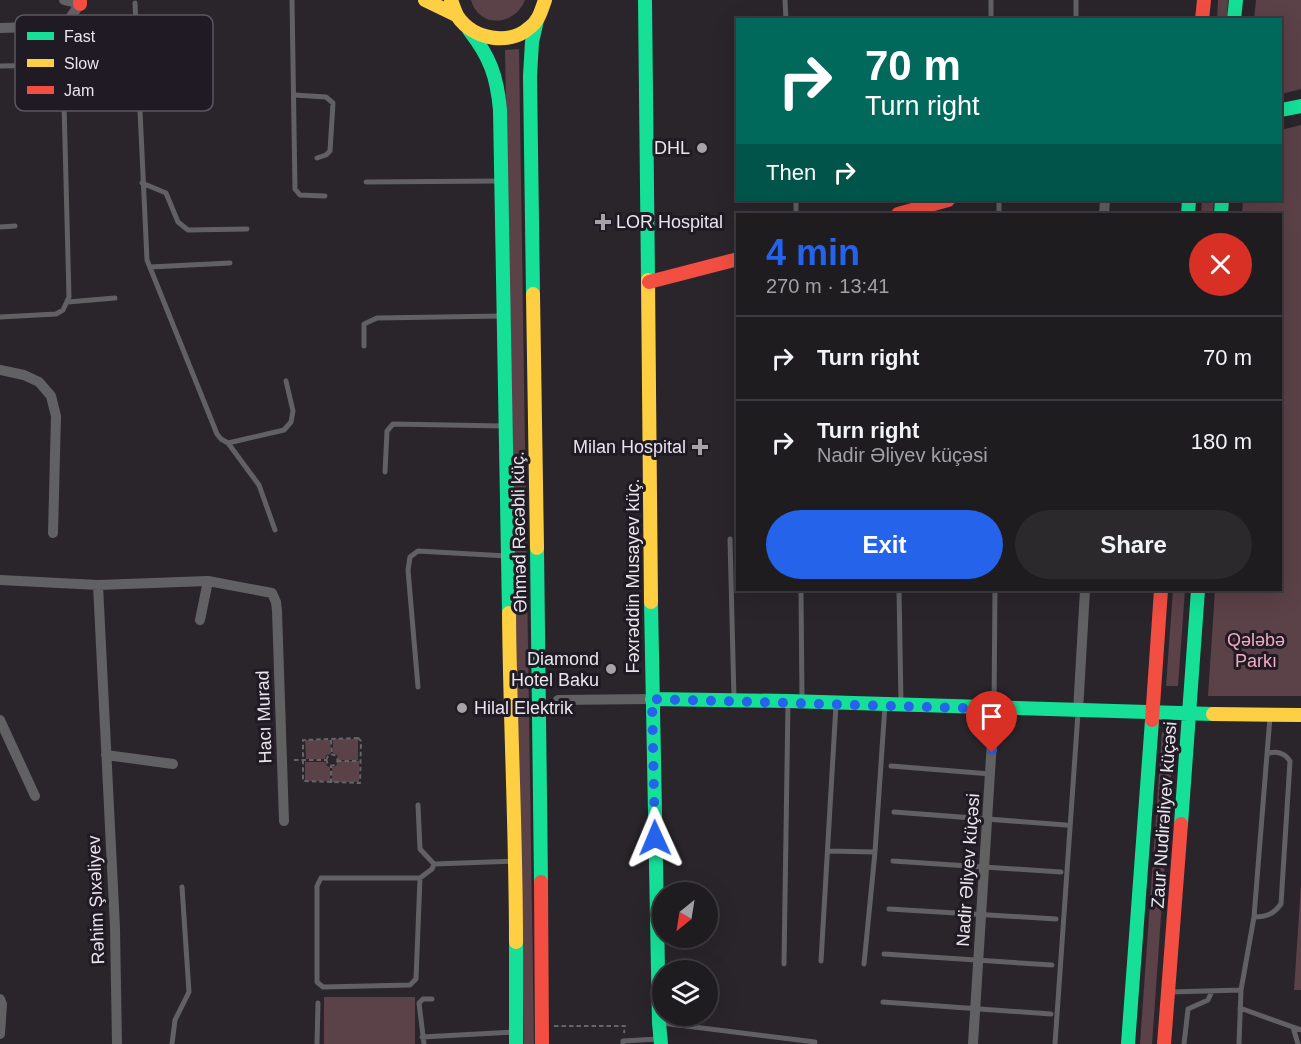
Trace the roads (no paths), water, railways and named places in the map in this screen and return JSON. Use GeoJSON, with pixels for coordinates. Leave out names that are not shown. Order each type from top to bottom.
{"type":"FeatureCollection","features":[{"type":"Feature","properties":{"kind":"street"},"geometry":{"type":"LineString","coordinates":[[64,0],[80,2],[71,15]]}},
{"type":"Feature","properties":{"kind":"street"},"geometry":{"type":"LineString","coordinates":[[425,0],[456,15]]}},
{"type":"Feature","properties":{"kind":"street"},"geometry":{"type":"LineString","coordinates":[[451,0],[456,15]]}},
{"type":"Feature","properties":{"kind":"street","name":"Fəxrəddin Musayev küç."},"geometry":{"type":"LineString","coordinates":[[645,0],[652,699],[658,960]]}},
{"type":"Feature","properties":{"kind":"street"},"geometry":{"type":"LineString","coordinates":[[1202,18],[1204,0]]}},
{"type":"Feature","properties":{"kind":"street"},"geometry":{"type":"LineString","coordinates":[[1234,18],[1236,0]]}},
{"type":"Feature","properties":{"kind":"street","name":"Əhməd Rəcəbli küç."},"geometry":{"type":"LineString","coordinates":[[542,1044],[540,700],[530,78],[532,38],[537,20],[546,2]]}},
{"type":"Feature","properties":{"kind":"street","name":"Əhməd Rəcəbli küç."},"geometry":{"type":"LineString","coordinates":[[456,15],[491,60],[496,76],[500,110],[510,701],[516,861],[516,1038]]}},
{"type":"Feature","properties":{"kind":"street"},"geometry":{"type":"LineString","coordinates":[[469,30],[480,36],[505,39],[528,29],[537,20]]}},
{"type":"Feature","properties":{"kind":"street"},"geometry":{"type":"LineString","coordinates":[[0,28],[15,28]]}},
{"type":"Feature","properties":{"kind":"street"},"geometry":{"type":"LineString","coordinates":[[1282,110],[1301,106]]}},
{"type":"Feature","properties":{"kind":"street"},"geometry":{"type":"LineString","coordinates":[[902,213],[944,201]]}},
{"type":"Feature","properties":{"kind":"street"},"geometry":{"type":"LineString","coordinates":[[648,282],[736,260]]}},
{"type":"Feature","properties":{"kind":"street"},"geometry":{"type":"LineString","coordinates":[[0,370],[24,375],[39,382],[51,396],[56,416],[53,533]]}},
{"type":"Feature","properties":{"kind":"street"},"geometry":{"type":"LineString","coordinates":[[0,580],[98,585],[208,581],[200,620]]}},
{"type":"Feature","properties":{"kind":"street","name":"Hacı Murad"},"geometry":{"type":"LineString","coordinates":[[208,581],[272,593],[276,602],[284,821]]}},
{"type":"Feature","properties":{"kind":"street","name":"Rəhim Şıxəliyev"},"geometry":{"type":"LineString","coordinates":[[98,585],[115,928],[117,1044]]}},
{"type":"Feature","properties":{"kind":"street"},"geometry":{"type":"LineString","coordinates":[[1078,711],[1084,591]]}},
{"type":"Feature","properties":{"kind":"street","name":"Zaur Nudirəliyev küçəsi"},"geometry":{"type":"LineString","coordinates":[[1128,1044],[1161,591]]}},
{"type":"Feature","properties":{"kind":"street","name":"Zaur Nudirəliyev küçəsi"},"geometry":{"type":"LineString","coordinates":[[1164,1044],[1198,591]]}},
{"type":"Feature","properties":{"kind":"street"},"geometry":{"type":"LineString","coordinates":[[558,700],[734,700],[1190,715],[1301,715]]}},
{"type":"Feature","properties":{"kind":"street","name":"Nadir Əliyev küçəsi"},"geometry":{"type":"LineString","coordinates":[[973,1044],[994,709]]}},
{"type":"Feature","properties":{"kind":"street"},"geometry":{"type":"LineString","coordinates":[[0,720],[35,796]]}},
{"type":"Feature","properties":{"kind":"street"},"geometry":{"type":"LineString","coordinates":[[106,755],[173,764]]}},
{"type":"Feature","properties":{"kind":"street"},"geometry":{"type":"LineString","coordinates":[[0,999],[2,1004],[0,1034]]}},
{"type":"Feature","properties":{"kind":"street","name":"Fəxrəddin Musayev küç."},"geometry":{"type":"LineString","coordinates":[[659,1026],[660,1041]]}},
{"type":"Feature","properties":{"kind":"lane"},"geometry":{"type":"LineString","coordinates":[[292,0],[295,189],[300,195],[325,196]]}},
{"type":"Feature","properties":{"kind":"lane"},"geometry":{"type":"LineString","coordinates":[[785,0],[786,18]]}},
{"type":"Feature","properties":{"kind":"lane"},"geometry":{"type":"LineString","coordinates":[[991,0],[991,18]]}},
{"type":"Feature","properties":{"kind":"lane"},"geometry":{"type":"LineString","coordinates":[[1076,0],[1076,18]]}},
{"type":"Feature","properties":{"kind":"lane"},"geometry":{"type":"LineString","coordinates":[[135,3],[135,15]]}},
{"type":"Feature","properties":{"kind":"lane"},"geometry":{"type":"LineString","coordinates":[[294,95],[326,97],[333,103],[330,151],[316,158]]}},
{"type":"Feature","properties":{"kind":"lane"},"geometry":{"type":"LineString","coordinates":[[0,317],[56,314],[63,310],[68,302],[64,111]]}},
{"type":"Feature","properties":{"kind":"lane"},"geometry":{"type":"LineString","coordinates":[[139,111],[146,253],[150,267],[217,434],[221,440],[228,443],[259,485],[275,530]]}},
{"type":"Feature","properties":{"kind":"lane"},"geometry":{"type":"LineString","coordinates":[[366,182],[501,181]]}},
{"type":"Feature","properties":{"kind":"lane"},"geometry":{"type":"LineString","coordinates":[[142,183],[166,193],[178,222],[188,230],[247,229]]}},
{"type":"Feature","properties":{"kind":"lane"},"geometry":{"type":"LineString","coordinates":[[0,226],[15,226]]}},
{"type":"Feature","properties":{"kind":"lane"},"geometry":{"type":"LineString","coordinates":[[150,267],[230,263]]}},
{"type":"Feature","properties":{"kind":"lane"},"geometry":{"type":"LineString","coordinates":[[68,302],[115,298]]}},
{"type":"Feature","properties":{"kind":"lane"},"geometry":{"type":"LineString","coordinates":[[364,346],[364,324],[377,318],[503,316]]}},
{"type":"Feature","properties":{"kind":"lane"},"geometry":{"type":"LineString","coordinates":[[228,443],[284,430],[291,422],[293,411],[286,381]]}},
{"type":"Feature","properties":{"kind":"lane"},"geometry":{"type":"LineString","coordinates":[[385,472],[387,431],[393,424],[505,426]]}},
{"type":"Feature","properties":{"kind":"lane"},"geometry":{"type":"LineString","coordinates":[[730,539],[734,700]]}},
{"type":"Feature","properties":{"kind":"lane"},"geometry":{"type":"LineString","coordinates":[[418,687],[408,570],[410,557],[418,551],[509,556]]}},
{"type":"Feature","properties":{"kind":"lane"},"geometry":{"type":"LineString","coordinates":[[801,591],[802,702]]}},
{"type":"Feature","properties":{"kind":"lane"},"geometry":{"type":"LineString","coordinates":[[899,591],[900,706]]}},
{"type":"Feature","properties":{"kind":"lane","name":"Nadir Əliyev küçəsi"},"geometry":{"type":"LineString","coordinates":[[994,709],[995,591]]}},
{"type":"Feature","properties":{"kind":"lane"},"geometry":{"type":"LineString","coordinates":[[784,964],[788,702]]}},
{"type":"Feature","properties":{"kind":"lane"},"geometry":{"type":"LineString","coordinates":[[821,961],[836,704]]}},
{"type":"Feature","properties":{"kind":"lane"},"geometry":{"type":"LineString","coordinates":[[864,964],[875,852],[885,705]]}},
{"type":"Feature","properties":{"kind":"lane"},"geometry":{"type":"LineString","coordinates":[[1055,1044],[1078,711]]}},
{"type":"Feature","properties":{"kind":"lane"},"geometry":{"type":"LineString","coordinates":[[1239,1044],[1241,990],[1254,917],[1270,715]]}},
{"type":"Feature","properties":{"kind":"lane"},"geometry":{"type":"LineString","coordinates":[[1254,917],[1271,914],[1281,904],[1290,761],[1280,753],[1267,754]]}},
{"type":"Feature","properties":{"kind":"lane"},"geometry":{"type":"LineString","coordinates":[[891,766],[991,774]]}},
{"type":"Feature","properties":{"kind":"lane"},"geometry":{"type":"LineString","coordinates":[[418,805],[420,849],[434,864],[516,861]]}},
{"type":"Feature","properties":{"kind":"lane"},"geometry":{"type":"LineString","coordinates":[[894,812],[1066,825]]}},
{"type":"Feature","properties":{"kind":"lane"},"geometry":{"type":"LineString","coordinates":[[829,851],[875,852]]}},
{"type":"Feature","properties":{"kind":"lane"},"geometry":{"type":"LineString","coordinates":[[893,861],[1061,872]]}},
{"type":"Feature","properties":{"kind":"lane"},"geometry":{"type":"LineString","coordinates":[[420,878],[414,982],[410,985],[323,987],[319,985],[317,982],[317,886],[321,878],[420,878],[432,869],[434,864]]}},
{"type":"Feature","properties":{"kind":"lane"},"geometry":{"type":"LineString","coordinates":[[172,1044],[175,1020],[189,992],[182,887]]}},
{"type":"Feature","properties":{"kind":"lane"},"geometry":{"type":"LineString","coordinates":[[889,909],[1056,919]]}},
{"type":"Feature","properties":{"kind":"lane"},"geometry":{"type":"LineString","coordinates":[[884,954],[1052,965]]}},
{"type":"Feature","properties":{"kind":"lane"},"geometry":{"type":"LineString","coordinates":[[1168,992],[1241,990]]}},
{"type":"Feature","properties":{"kind":"lane"},"geometry":{"type":"LineString","coordinates":[[1184,1044],[1188,1009],[1208,1000],[1212,991]]}},
{"type":"Feature","properties":{"kind":"lane"},"geometry":{"type":"LineString","coordinates":[[424,1044],[419,1003],[423,999],[432,999]]}},
{"type":"Feature","properties":{"kind":"lane"},"geometry":{"type":"LineString","coordinates":[[883,1002],[1051,1014]]}},
{"type":"Feature","properties":{"kind":"lane"},"geometry":{"type":"LineString","coordinates":[[317,1044],[318,1003]]}},
{"type":"Feature","properties":{"kind":"lane"},"geometry":{"type":"LineString","coordinates":[[1240,1008],[1301,1030]]}},
{"type":"Feature","properties":{"kind":"lane"},"geometry":{"type":"LineString","coordinates":[[684,1026],[815,1042]]}},
{"type":"Feature","properties":{"kind":"lane"},"geometry":{"type":"LineString","coordinates":[[1293,1027],[1298,1044]]}},
{"type":"Feature","properties":{"kind":"lane"},"geometry":{"type":"LineString","coordinates":[[422,1036],[516,1038]]}},
{"type":"Feature","properties":{"kind":"lane"},"geometry":{"type":"LineString","coordinates":[[623,1043],[660,1041]]}},
{"type":"Feature","properties":{"kind":"place","name":"DHL"},"geometry":{"type":"Point","coordinates":[702,148]}},
{"type":"Feature","properties":{"kind":"place","name":"LOR Hospital"},"geometry":{"type":"Point","coordinates":[603,222]}},
{"type":"Feature","properties":{"kind":"place","name":"Milan Hospital"},"geometry":{"type":"Point","coordinates":[700,447]}},
{"type":"Feature","properties":{"kind":"place","name":"Diamond Hotel Baku"},"geometry":{"type":"Point","coordinates":[611,669]}},
{"type":"Feature","properties":{"kind":"place","name":"Hilal Elektrik"},"geometry":{"type":"Point","coordinates":[462,708]}},
{"type":"Feature","properties":{"kind":"park label","name":"Qələbə Parkı"},"geometry":{"type":"Point","coordinates":[1256,650]}}]}
